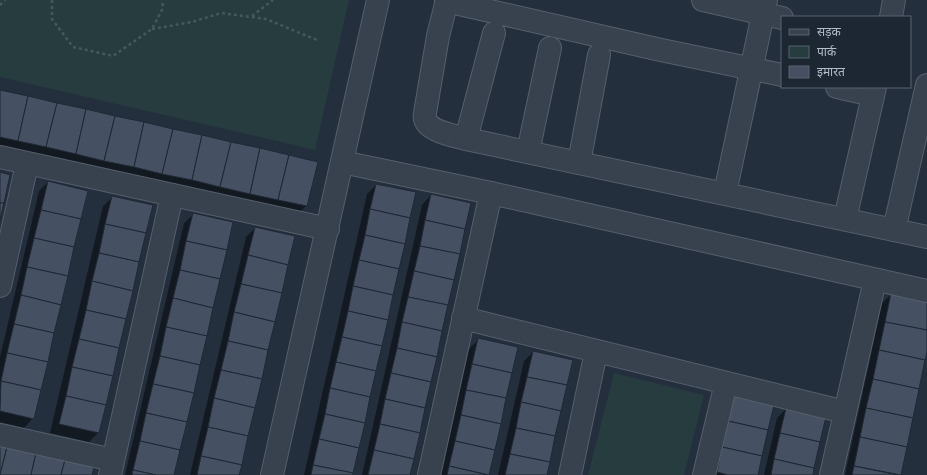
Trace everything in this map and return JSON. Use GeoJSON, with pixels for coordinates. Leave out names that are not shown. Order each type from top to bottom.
{"type":"FeatureCollection","features":[{"type":"Feature","properties":{"kind":"street"},"geometry":{"type":"LineString","coordinates":[[272,475],[378,0]]}},
{"type":"Feature","properties":{"kind":"street"},"geometry":{"type":"LineString","coordinates":[[781,75],[654,48],[446,0],[430,82],[425,120],[430,126],[439,131],[466,139],[927,237]]}},
{"type":"Feature","properties":{"kind":"street"},"geometry":{"type":"LineString","coordinates":[[703,0],[771,11],[752,69],[725,193]]}},
{"type":"Feature","properties":{"kind":"street"},"geometry":{"type":"LineString","coordinates":[[891,16],[894,0]]}},
{"type":"Feature","properties":{"kind":"street"},"geometry":{"type":"LineString","coordinates":[[466,139],[494,33]]}},
{"type":"Feature","properties":{"kind":"street"},"geometry":{"type":"LineString","coordinates":[[528,152],[550,48]]}},
{"type":"Feature","properties":{"kind":"street"},"geometry":{"type":"LineString","coordinates":[[579,163],[599,55]]}},
{"type":"Feature","properties":{"kind":"street"},"geometry":{"type":"LineString","coordinates":[[894,230],[927,85]]}},
{"type":"Feature","properties":{"kind":"street"},"geometry":{"type":"LineString","coordinates":[[845,219],[874,91],[847,88]]}},
{"type":"Feature","properties":{"kind":"street"},"geometry":{"type":"LineString","coordinates":[[0,157],[328,229]]}},
{"type":"Feature","properties":{"kind":"street"},"geometry":{"type":"LineString","coordinates":[[342,162],[491,193],[927,291]]}},
{"type":"Feature","properties":{"kind":"street"},"geometry":{"type":"LineString","coordinates":[[0,286],[27,164]]}},
{"type":"Feature","properties":{"kind":"street"},"geometry":{"type":"LineString","coordinates":[[429,475],[491,193]]}},
{"type":"Feature","properties":{"kind":"street"},"geometry":{"type":"LineString","coordinates":[[0,435],[111,467],[172,195]]}},
{"type":"Feature","properties":{"kind":"street"},"geometry":{"type":"LineString","coordinates":[[831,475],[875,280]]}},
{"type":"Feature","properties":{"kind":"street"},"geometry":{"type":"LineString","coordinates":[[463,318],[596,352],[845,412]]}},
{"type":"Feature","properties":{"kind":"street"},"geometry":{"type":"LineString","coordinates":[[570,475],[596,352]]}},
{"type":"Feature","properties":{"kind":"street"},"geometry":{"type":"LineString","coordinates":[[704,475],[726,383]]}},
{"type":"Feature","properties":{"kind":"path"},"geometry":{"type":"LineString","coordinates":[[0,5],[5,0]]}},
{"type":"Feature","properties":{"kind":"path"},"geometry":{"type":"LineString","coordinates":[[52,0],[52,19],[73,47],[114,56],[152,29],[192,22],[220,12],[266,19],[317,40]]}},
{"type":"Feature","properties":{"kind":"path"},"geometry":{"type":"LineString","coordinates":[[152,29],[163,8],[162,0]]}},
{"type":"Feature","properties":{"kind":"path"},"geometry":{"type":"LineString","coordinates":[[251,17],[273,0]]}},
{"type":"Feature","properties":{"kind":"green space"},"geometry":{"type":"Polygon","coordinates":[[[0,0],[349,0],[315,150],[0,77],[0,0]]]}},
{"type":"Feature","properties":{"kind":"green space"},"geometry":{"type":"Polygon","coordinates":[[[614,373],[704,395],[684,475],[588,475],[614,373]]]}},
{"type":"Feature","properties":{"kind":"building"},"geometry":{"type":"Polygon","coordinates":[[[0,90],[28,96],[18,141],[0,137],[0,90]]]}},
{"type":"Feature","properties":{"kind":"building"},"geometry":{"type":"Polygon","coordinates":[[[28,96],[57,103],[46,147],[18,141],[28,96]]]}},
{"type":"Feature","properties":{"kind":"building"},"geometry":{"type":"Polygon","coordinates":[[[57,103],[86,109],[76,154],[46,147],[57,103]]]}},
{"type":"Feature","properties":{"kind":"building"},"geometry":{"type":"Polygon","coordinates":[[[86,109],[115,116],[104,161],[76,154],[86,109]]]}},
{"type":"Feature","properties":{"kind":"building"},"geometry":{"type":"Polygon","coordinates":[[[115,116],[144,122],[134,167],[104,161],[115,116]]]}},
{"type":"Feature","properties":{"kind":"building"},"geometry":{"type":"Polygon","coordinates":[[[144,122],[173,129],[162,174],[134,167],[144,122]]]}},
{"type":"Feature","properties":{"kind":"building"},"geometry":{"type":"Polygon","coordinates":[[[173,129],[202,135],[192,180],[162,174],[173,129]]]}},
{"type":"Feature","properties":{"kind":"building"},"geometry":{"type":"Polygon","coordinates":[[[202,135],[231,142],[220,187],[192,180],[202,135]]]}},
{"type":"Feature","properties":{"kind":"building"},"geometry":{"type":"Polygon","coordinates":[[[231,142],[260,148],[250,194],[220,187],[231,142]]]}},
{"type":"Feature","properties":{"kind":"building"},"geometry":{"type":"Polygon","coordinates":[[[260,148],[289,155],[278,200],[250,194],[260,148]]]}},
{"type":"Feature","properties":{"kind":"building"},"geometry":{"type":"Polygon","coordinates":[[[289,155],[318,162],[307,206],[278,200],[289,155]]]}},
{"type":"Feature","properties":{"kind":"building"},"geometry":{"type":"Polygon","coordinates":[[[0,172],[10,175],[4,203],[0,203],[0,172]]]}},
{"type":"Feature","properties":{"kind":"building"},"geometry":{"type":"Polygon","coordinates":[[[48,181],[88,191],[81,219],[41,210],[48,181]]]}},
{"type":"Feature","properties":{"kind":"building"},"geometry":{"type":"Polygon","coordinates":[[[376,184],[416,192],[410,218],[370,209],[376,184]]]}},
{"type":"Feature","properties":{"kind":"building"},"geometry":{"type":"Polygon","coordinates":[[[431,194],[471,203],[465,229],[425,220],[431,194]]]}},
{"type":"Feature","properties":{"kind":"building"},"geometry":{"type":"Polygon","coordinates":[[[112,196],[153,205],[146,233],[105,224],[112,196]]]}},
{"type":"Feature","properties":{"kind":"building"},"geometry":{"type":"Polygon","coordinates":[[[0,203],[4,203],[0,220],[0,203]]]}},
{"type":"Feature","properties":{"kind":"building"},"geometry":{"type":"Polygon","coordinates":[[[370,209],[410,218],[405,244],[365,235],[370,209]]]}},
{"type":"Feature","properties":{"kind":"building"},"geometry":{"type":"Polygon","coordinates":[[[41,210],[81,219],[74,247],[34,238],[41,210]]]}},
{"type":"Feature","properties":{"kind":"building"},"geometry":{"type":"Polygon","coordinates":[[[193,213],[233,222],[227,250],[186,241],[193,213]]]}},
{"type":"Feature","properties":{"kind":"building"},"geometry":{"type":"Polygon","coordinates":[[[425,220],[465,229],[460,254],[420,246],[425,220]]]}},
{"type":"Feature","properties":{"kind":"building"},"geometry":{"type":"Polygon","coordinates":[[[105,224],[146,233],[139,262],[99,253],[105,224]]]}},
{"type":"Feature","properties":{"kind":"building"},"geometry":{"type":"Polygon","coordinates":[[[255,227],[295,236],[288,265],[248,255],[255,227]]]}},
{"type":"Feature","properties":{"kind":"building"},"geometry":{"type":"Polygon","coordinates":[[[365,235],[405,244],[399,269],[359,260],[365,235]]]}},
{"type":"Feature","properties":{"kind":"building"},"geometry":{"type":"Polygon","coordinates":[[[34,238],[74,247],[68,276],[27,267],[34,238]]]}},
{"type":"Feature","properties":{"kind":"building"},"geometry":{"type":"Polygon","coordinates":[[[186,241],[227,250],[220,279],[180,270],[186,241]]]}},
{"type":"Feature","properties":{"kind":"building"},"geometry":{"type":"Polygon","coordinates":[[[420,246],[460,254],[454,280],[414,271],[420,246]]]}},
{"type":"Feature","properties":{"kind":"building"},"geometry":{"type":"Polygon","coordinates":[[[99,253],[139,262],[133,291],[92,281],[99,253]]]}},
{"type":"Feature","properties":{"kind":"building"},"geometry":{"type":"Polygon","coordinates":[[[248,255],[288,265],[282,293],[241,284],[248,255]]]}},
{"type":"Feature","properties":{"kind":"building"},"geometry":{"type":"Polygon","coordinates":[[[359,260],[399,269],[393,295],[353,286],[359,260]]]}},
{"type":"Feature","properties":{"kind":"building"},"geometry":{"type":"Polygon","coordinates":[[[27,267],[68,276],[61,305],[21,295],[27,267]]]}},
{"type":"Feature","properties":{"kind":"building"},"geometry":{"type":"Polygon","coordinates":[[[180,270],[220,279],[213,308],[173,298],[180,270]]]}},
{"type":"Feature","properties":{"kind":"building"},"geometry":{"type":"Polygon","coordinates":[[[414,271],[454,280],[448,305],[408,297],[414,271]]]}},
{"type":"Feature","properties":{"kind":"building"},"geometry":{"type":"Polygon","coordinates":[[[92,281],[133,291],[126,319],[86,310],[92,281]]]}},
{"type":"Feature","properties":{"kind":"building"},"geometry":{"type":"Polygon","coordinates":[[[241,284],[282,293],[275,322],[234,312],[241,284]]]}},
{"type":"Feature","properties":{"kind":"building"},"geometry":{"type":"Polygon","coordinates":[[[353,286],[393,295],[388,320],[348,311],[353,286]]]}},
{"type":"Feature","properties":{"kind":"building"},"geometry":{"type":"Polygon","coordinates":[[[891,293],[927,300],[927,330],[885,322],[891,293]]]}},
{"type":"Feature","properties":{"kind":"building"},"geometry":{"type":"Polygon","coordinates":[[[21,295],[61,305],[54,333],[14,324],[21,295]]]}},
{"type":"Feature","properties":{"kind":"building"},"geometry":{"type":"Polygon","coordinates":[[[408,297],[448,305],[442,331],[402,322],[408,297]]]}},
{"type":"Feature","properties":{"kind":"building"},"geometry":{"type":"Polygon","coordinates":[[[173,298],[213,308],[207,336],[166,327],[173,298]]]}},
{"type":"Feature","properties":{"kind":"building"},"geometry":{"type":"Polygon","coordinates":[[[86,310],[126,319],[119,348],[79,339],[86,310]]]}},
{"type":"Feature","properties":{"kind":"building"},"geometry":{"type":"Polygon","coordinates":[[[348,311],[388,320],[382,346],[342,337],[348,311]]]}},
{"type":"Feature","properties":{"kind":"building"},"geometry":{"type":"Polygon","coordinates":[[[234,312],[275,322],[268,350],[228,341],[234,312]]]}},
{"type":"Feature","properties":{"kind":"building"},"geometry":{"type":"Polygon","coordinates":[[[402,322],[442,331],[437,357],[397,348],[402,322]]]}},
{"type":"Feature","properties":{"kind":"building"},"geometry":{"type":"Polygon","coordinates":[[[885,322],[927,330],[927,352],[925,360],[879,350],[885,322]]]}},
{"type":"Feature","properties":{"kind":"building"},"geometry":{"type":"Polygon","coordinates":[[[14,324],[54,333],[48,362],[7,353],[14,324]]]}},
{"type":"Feature","properties":{"kind":"building"},"geometry":{"type":"Polygon","coordinates":[[[166,327],[207,336],[200,365],[160,356],[166,327]]]}},
{"type":"Feature","properties":{"kind":"building"},"geometry":{"type":"Polygon","coordinates":[[[342,337],[382,346],[376,371],[336,362],[342,337]]]}},
{"type":"Feature","properties":{"kind":"building"},"geometry":{"type":"Polygon","coordinates":[[[478,338],[518,347],[512,373],[472,364],[478,338]]]}},
{"type":"Feature","properties":{"kind":"building"},"geometry":{"type":"Polygon","coordinates":[[[79,339],[119,348],[113,376],[72,367],[79,339]]]}},
{"type":"Feature","properties":{"kind":"building"},"geometry":{"type":"Polygon","coordinates":[[[228,341],[268,350],[262,379],[221,370],[228,341]]]}},
{"type":"Feature","properties":{"kind":"building"},"geometry":{"type":"Polygon","coordinates":[[[397,348],[437,357],[431,382],[391,373],[397,348]]]}},
{"type":"Feature","properties":{"kind":"building"},"geometry":{"type":"Polygon","coordinates":[[[879,350],[925,360],[919,389],[873,379],[879,350]]]}},
{"type":"Feature","properties":{"kind":"building"},"geometry":{"type":"Polygon","coordinates":[[[533,351],[573,360],[567,385],[527,377],[533,351]]]}},
{"type":"Feature","properties":{"kind":"building"},"geometry":{"type":"Polygon","coordinates":[[[7,353],[48,362],[41,390],[1,381],[7,353]]]}},
{"type":"Feature","properties":{"kind":"building"},"geometry":{"type":"Polygon","coordinates":[[[160,356],[200,365],[194,393],[153,384],[160,356]]]}},
{"type":"Feature","properties":{"kind":"building"},"geometry":{"type":"Polygon","coordinates":[[[336,362],[376,371],[370,397],[330,388],[336,362]]]}},
{"type":"Feature","properties":{"kind":"building"},"geometry":{"type":"Polygon","coordinates":[[[472,364],[512,373],[506,398],[466,390],[472,364]]]}},
{"type":"Feature","properties":{"kind":"building"},"geometry":{"type":"Polygon","coordinates":[[[72,367],[113,376],[106,405],[66,396],[72,367]]]}},
{"type":"Feature","properties":{"kind":"building"},"geometry":{"type":"Polygon","coordinates":[[[221,370],[262,379],[255,408],[214,398],[221,370]]]}},
{"type":"Feature","properties":{"kind":"building"},"geometry":{"type":"Polygon","coordinates":[[[391,373],[431,382],[425,408],[385,399],[391,373]]]}},
{"type":"Feature","properties":{"kind":"building"},"geometry":{"type":"Polygon","coordinates":[[[527,377],[567,385],[561,411],[521,402],[527,377]]]}},
{"type":"Feature","properties":{"kind":"building"},"geometry":{"type":"Polygon","coordinates":[[[873,379],[919,389],[913,418],[866,408],[873,379]]]}},
{"type":"Feature","properties":{"kind":"building"},"geometry":{"type":"Polygon","coordinates":[[[1,381],[41,390],[34,419],[0,411],[1,381]]]}},
{"type":"Feature","properties":{"kind":"building"},"geometry":{"type":"Polygon","coordinates":[[[153,384],[194,393],[187,422],[146,413],[153,384]]]}},
{"type":"Feature","properties":{"kind":"building"},"geometry":{"type":"Polygon","coordinates":[[[330,388],[370,397],[365,423],[325,414],[330,388]]]}},
{"type":"Feature","properties":{"kind":"building"},"geometry":{"type":"Polygon","coordinates":[[[466,390],[506,398],[501,424],[461,415],[466,390]]]}},
{"type":"Feature","properties":{"kind":"building"},"geometry":{"type":"Polygon","coordinates":[[[66,396],[106,405],[99,433],[59,424],[66,396]]]}},
{"type":"Feature","properties":{"kind":"building"},"geometry":{"type":"Polygon","coordinates":[[[734,396],[774,405],[768,430],[728,421],[734,396]]]}},
{"type":"Feature","properties":{"kind":"building"},"geometry":{"type":"Polygon","coordinates":[[[214,398],[255,408],[248,436],[208,427],[214,398]]]}},
{"type":"Feature","properties":{"kind":"building"},"geometry":{"type":"Polygon","coordinates":[[[385,399],[425,408],[420,433],[380,424],[385,399]]]}},
{"type":"Feature","properties":{"kind":"building"},"geometry":{"type":"Polygon","coordinates":[[[521,402],[561,411],[555,436],[516,428],[521,402]]]}},
{"type":"Feature","properties":{"kind":"building"},"geometry":{"type":"Polygon","coordinates":[[[786,408],[826,417],[820,442],[780,433],[786,408]]]}},
{"type":"Feature","properties":{"kind":"building"},"geometry":{"type":"Polygon","coordinates":[[[866,408],[913,418],[907,447],[860,437],[866,408]]]}},
{"type":"Feature","properties":{"kind":"building"},"geometry":{"type":"Polygon","coordinates":[[[146,413],[187,422],[180,450],[140,441],[146,413]]]}},
{"type":"Feature","properties":{"kind":"building"},"geometry":{"type":"Polygon","coordinates":[[[325,414],[365,423],[359,448],[319,439],[325,414]]]}},
{"type":"Feature","properties":{"kind":"building"},"geometry":{"type":"Polygon","coordinates":[[[461,415],[501,424],[495,450],[455,441],[461,415]]]}},
{"type":"Feature","properties":{"kind":"building"},"geometry":{"type":"Polygon","coordinates":[[[728,421],[768,430],[762,456],[722,447],[728,421]]]}},
{"type":"Feature","properties":{"kind":"building"},"geometry":{"type":"Polygon","coordinates":[[[380,424],[420,433],[414,459],[374,450],[380,424]]]}},
{"type":"Feature","properties":{"kind":"building"},"geometry":{"type":"Polygon","coordinates":[[[208,427],[248,436],[242,465],[201,456],[208,427]]]}},
{"type":"Feature","properties":{"kind":"building"},"geometry":{"type":"Polygon","coordinates":[[[516,428],[555,436],[550,462],[510,454],[516,428]]]}},
{"type":"Feature","properties":{"kind":"building"},"geometry":{"type":"Polygon","coordinates":[[[780,433],[820,442],[814,468],[774,459],[780,433]]]}},
{"type":"Feature","properties":{"kind":"building"},"geometry":{"type":"Polygon","coordinates":[[[860,437],[907,447],[901,475],[854,466],[860,437]]]}},
{"type":"Feature","properties":{"kind":"building"},"geometry":{"type":"Polygon","coordinates":[[[319,439],[359,448],[353,473],[313,465],[319,439]]]}},
{"type":"Feature","properties":{"kind":"building"},"geometry":{"type":"Polygon","coordinates":[[[140,441],[180,450],[174,475],[156,475],[133,470],[140,441]]]}},
{"type":"Feature","properties":{"kind":"building"},"geometry":{"type":"Polygon","coordinates":[[[455,441],[495,450],[489,475],[449,466],[455,441]]]}},
{"type":"Feature","properties":{"kind":"building"},"geometry":{"type":"Polygon","coordinates":[[[0,445],[7,447],[0,475],[0,445]]]}},
{"type":"Feature","properties":{"kind":"building"},"geometry":{"type":"Polygon","coordinates":[[[7,447],[36,453],[31,475],[0,475],[7,447]]]}},
{"type":"Feature","properties":{"kind":"building"},"geometry":{"type":"Polygon","coordinates":[[[722,447],[762,456],[758,475],[728,475],[717,472],[722,447]]]}},
{"type":"Feature","properties":{"kind":"building"},"geometry":{"type":"Polygon","coordinates":[[[374,450],[414,459],[410,475],[368,475],[374,450]]]}},
{"type":"Feature","properties":{"kind":"building"},"geometry":{"type":"Polygon","coordinates":[[[36,453],[65,460],[61,475],[31,475],[36,453]]]}},
{"type":"Feature","properties":{"kind":"building"},"geometry":{"type":"Polygon","coordinates":[[[510,454],[550,462],[547,475],[505,475],[510,454]]]}},
{"type":"Feature","properties":{"kind":"building"},"geometry":{"type":"Polygon","coordinates":[[[201,456],[242,465],[239,475],[197,475],[201,456]]]}},
{"type":"Feature","properties":{"kind":"building"},"geometry":{"type":"Polygon","coordinates":[[[774,459],[814,468],[813,475],[771,475],[774,459]]]}},
{"type":"Feature","properties":{"kind":"building"},"geometry":{"type":"Polygon","coordinates":[[[65,460],[94,467],[92,475],[61,475],[65,460]]]}},
{"type":"Feature","properties":{"kind":"building"},"geometry":{"type":"Polygon","coordinates":[[[313,465],[353,473],[353,475],[311,475],[313,465]]]}},
{"type":"Feature","properties":{"kind":"building"},"geometry":{"type":"Polygon","coordinates":[[[449,466],[488,475],[447,475],[449,466]]]}},
{"type":"Feature","properties":{"kind":"building"},"geometry":{"type":"Polygon","coordinates":[[[854,466],[898,475],[852,475],[854,466]]]}},
{"type":"Feature","properties":{"kind":"building"},"geometry":{"type":"Polygon","coordinates":[[[133,470],[156,475],[132,475],[133,470]]]}}]}
